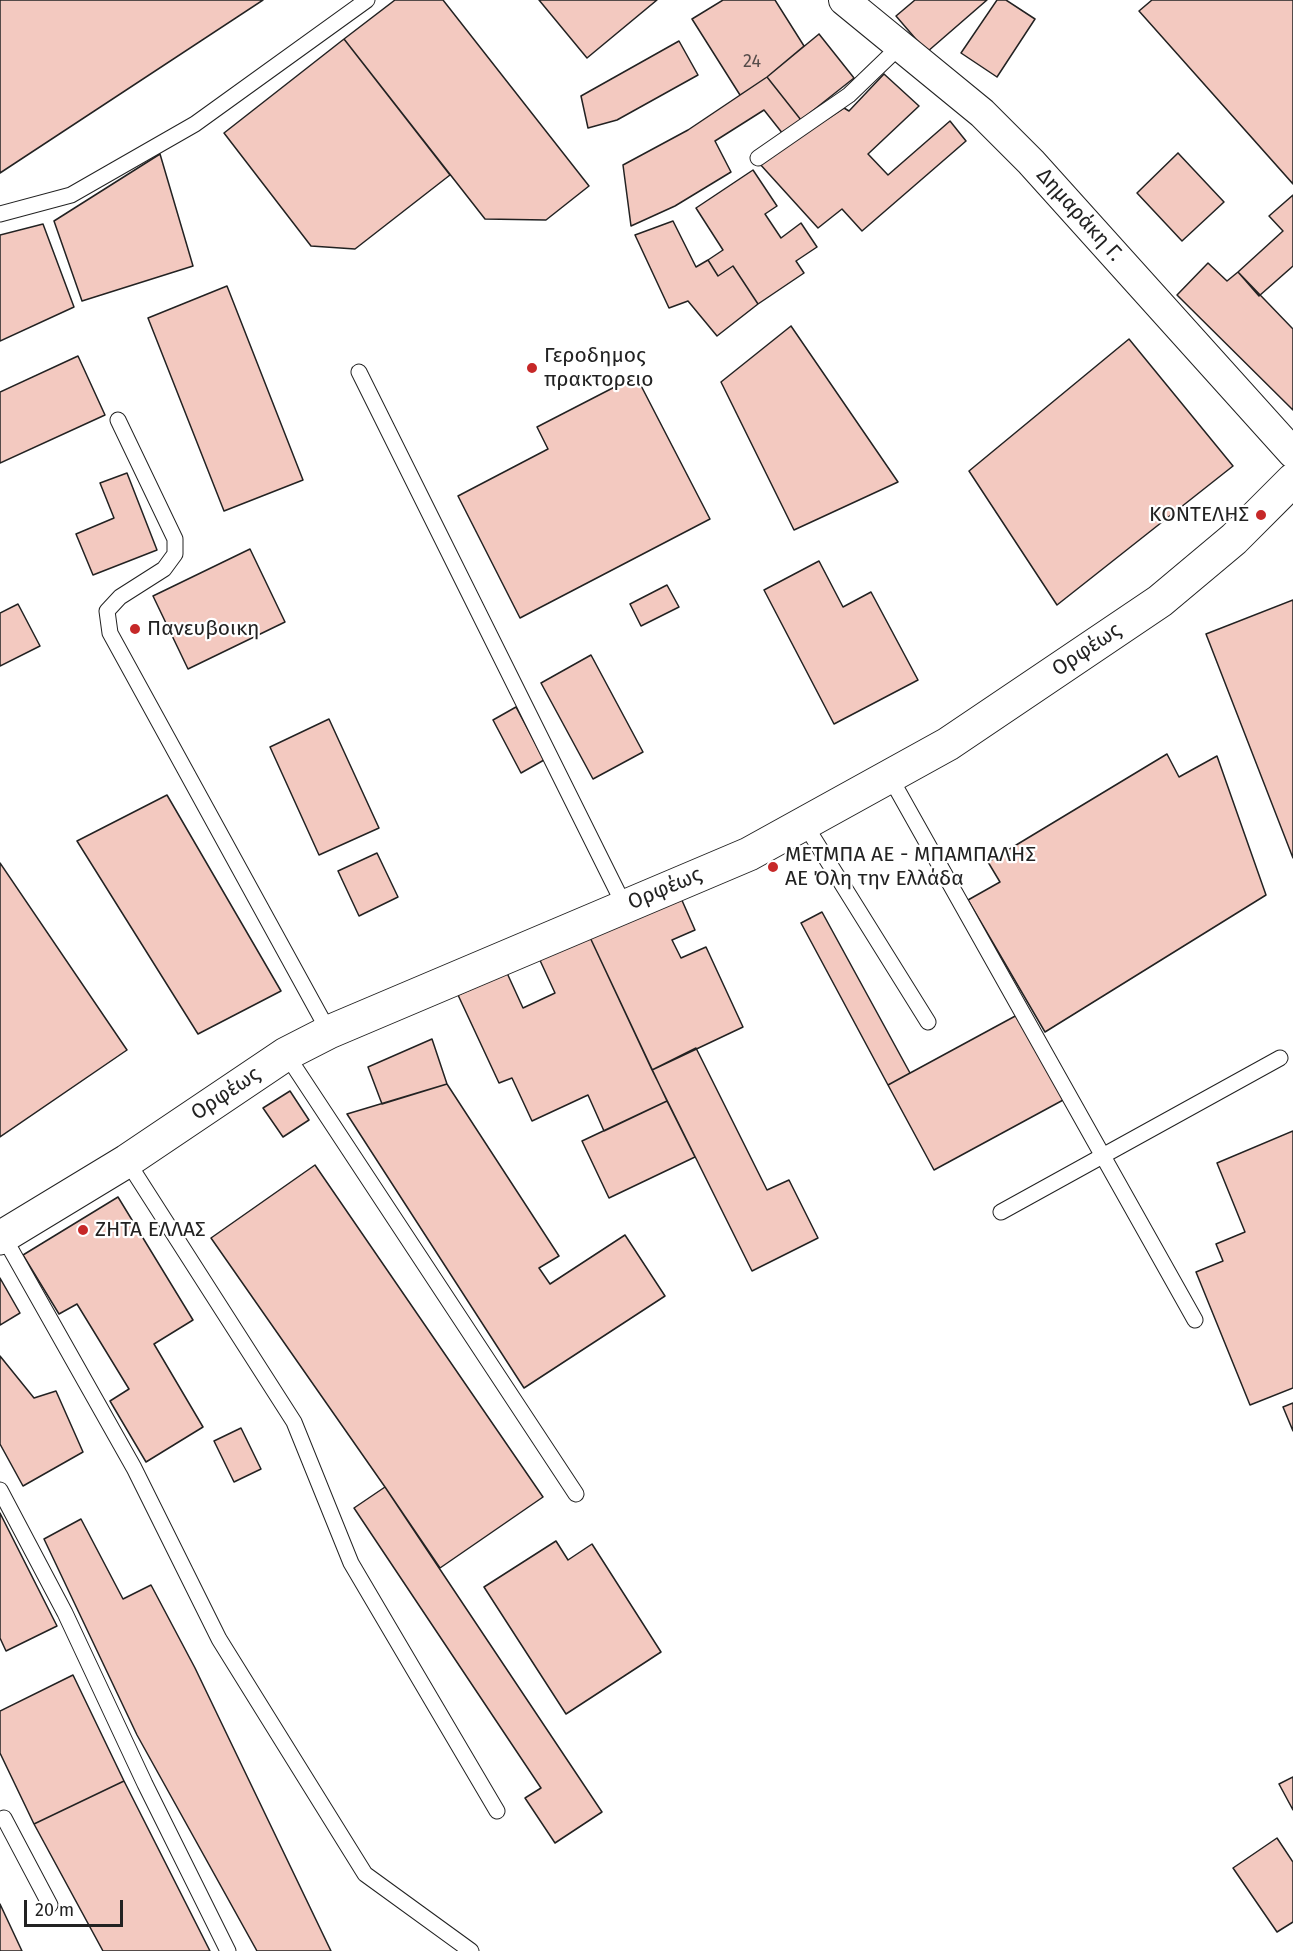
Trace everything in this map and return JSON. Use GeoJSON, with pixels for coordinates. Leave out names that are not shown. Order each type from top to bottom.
{"type":"FeatureCollection","features":[{"type":"Feature","properties":{"kind":"street","name":"Δημαράκη Γ."},"geometry":{"type":"LineString","coordinates":[[844,0],[982,113],[1031,162],[1293,453]]}},
{"type":"Feature","properties":{"kind":"street","name":"Ορφέως"},"geometry":{"type":"LineString","coordinates":[[1,1235],[127,1161],[286,1054],[329,1032],[749,854],[948,744],[1160,601],[1234,539],[1293,480]]}},
{"type":"Feature","properties":{"kind":"lane"},"geometry":{"type":"LineString","coordinates":[[0,214],[71,195],[175,135],[205,117],[367,0]]}},
{"type":"Feature","properties":{"kind":"lane"},"geometry":{"type":"LineString","coordinates":[[758,158],[849,95],[900,46]]}},
{"type":"Feature","properties":{"kind":"lane"},"geometry":{"type":"LineString","coordinates":[[359,372],[625,906]]}},
{"type":"Feature","properties":{"kind":"lane"},"geometry":{"type":"LineString","coordinates":[[117,420],[175,539],[175,554],[164,569],[120,597],[107,612],[110,633],[329,1032]]}},
{"type":"Feature","properties":{"kind":"lane"},"geometry":{"type":"LineString","coordinates":[[890,777],[1195,1320]]}},
{"type":"Feature","properties":{"kind":"lane"},"geometry":{"type":"LineString","coordinates":[[804,824],[928,1022]]}},
{"type":"Feature","properties":{"kind":"lane"},"geometry":{"type":"LineString","coordinates":[[286,1054],[576,1494]]}},
{"type":"Feature","properties":{"kind":"lane"},"geometry":{"type":"LineString","coordinates":[[1001,1212],[1280,1058]]}},
{"type":"Feature","properties":{"kind":"lane"},"geometry":{"type":"LineString","coordinates":[[127,1161],[294,1422],[351,1563],[497,1811]]}},
{"type":"Feature","properties":{"kind":"lane"},"geometry":{"type":"LineString","coordinates":[[1,1235],[134,1467],[219,1639],[365,1874],[471,1951]]}},
{"type":"Feature","properties":{"kind":"lane"},"geometry":{"type":"LineString","coordinates":[[0,1490],[65,1613],[228,1951]]}},
{"type":"Feature","properties":{"kind":"lane"},"geometry":{"type":"LineString","coordinates":[[2,1815],[50,1905]]}},
{"type":"Feature","properties":{"kind":"building"},"geometry":{"type":"Polygon","coordinates":[[[0,0],[263,0],[0,173],[0,0]]]}},
{"type":"Feature","properties":{"kind":"building"},"geometry":{"type":"Polygon","coordinates":[[[395,0],[443,0],[589,186],[546,220],[485,219],[344,39],[395,0]]]}},
{"type":"Feature","properties":{"kind":"building"},"geometry":{"type":"Polygon","coordinates":[[[539,0],[657,0],[587,58],[539,0]]]}},
{"type":"Feature","properties":{"kind":"building"},"geometry":{"type":"Polygon","coordinates":[[[723,0],[775,0],[804,46],[767,77],[740,95],[692,19],[723,0]]]}},
{"type":"Feature","properties":{"kind":"building"},"geometry":{"type":"Polygon","coordinates":[[[915,0],[987,0],[927,52],[896,16],[915,0]]]}},
{"type":"Feature","properties":{"kind":"building"},"geometry":{"type":"Polygon","coordinates":[[[997,0],[1006,0],[1035,19],[997,77],[961,53],[997,0]]]}},
{"type":"Feature","properties":{"kind":"building"},"geometry":{"type":"Polygon","coordinates":[[[1152,0],[1293,0],[1293,184],[1139,11],[1152,0]]]}},
{"type":"Feature","properties":{"kind":"building"},"geometry":{"type":"Polygon","coordinates":[[[819,34],[854,78],[801,120],[767,77],[819,34]]]}},
{"type":"Feature","properties":{"kind":"building"},"geometry":{"type":"Polygon","coordinates":[[[344,39],[450,175],[355,249],[311,246],[224,133],[344,39]]]}},
{"type":"Feature","properties":{"kind":"building"},"geometry":{"type":"Polygon","coordinates":[[[679,41],[698,75],[617,120],[588,128],[581,96],[679,41]]]}},
{"type":"Feature","properties":{"kind":"building"},"geometry":{"type":"Polygon","coordinates":[[[884,74],[919,106],[868,154],[888,175],[950,121],[966,141],[862,231],[842,209],[818,228],[759,163],[844,108],[849,111],[884,74]]]}},
{"type":"Feature","properties":{"kind":"building"},"geometry":{"type":"Polygon","coordinates":[[[767,77],[801,120],[783,134],[764,110],[715,141],[731,172],[675,206],[631,226],[623,165],[688,130],[767,77]]]}},
{"type":"Feature","properties":{"kind":"building"},"geometry":{"type":"Polygon","coordinates":[[[1178,153],[1224,202],[1182,241],[1137,193],[1178,153]]]}},
{"type":"Feature","properties":{"kind":"building"},"geometry":{"type":"Polygon","coordinates":[[[160,154],[193,266],[82,301],[54,221],[160,154]]]}},
{"type":"Feature","properties":{"kind":"building"},"geometry":{"type":"Polygon","coordinates":[[[753,170],[777,206],[765,214],[781,238],[801,223],[817,247],[796,261],[804,273],[758,304],[733,266],[718,276],[708,260],[723,250],[696,208],[753,170]]]}},
{"type":"Feature","properties":{"kind":"building"},"geometry":{"type":"Polygon","coordinates":[[[1293,195],[1293,266],[1259,296],[1238,272],[1283,231],[1269,216],[1293,195]]]}},
{"type":"Feature","properties":{"kind":"building"},"geometry":{"type":"Polygon","coordinates":[[[673,221],[696,267],[708,260],[718,276],[733,266],[758,304],[717,336],[688,301],[669,308],[635,235],[673,221]]]}},
{"type":"Feature","properties":{"kind":"building"},"geometry":{"type":"Polygon","coordinates":[[[43,224],[74,307],[0,341],[0,235],[43,224]]]}},
{"type":"Feature","properties":{"kind":"building"},"geometry":{"type":"Polygon","coordinates":[[[1208,263],[1227,281],[1238,272],[1293,329],[1293,410],[1177,295],[1208,263]]]}},
{"type":"Feature","properties":{"kind":"building"},"geometry":{"type":"Polygon","coordinates":[[[227,286],[303,480],[224,511],[148,318],[227,286]]]}},
{"type":"Feature","properties":{"kind":"building"},"geometry":{"type":"Polygon","coordinates":[[[791,326],[898,482],[794,530],[721,382],[791,326]]]}},
{"type":"Feature","properties":{"kind":"building"},"geometry":{"type":"Polygon","coordinates":[[[1129,339],[1233,466],[1057,605],[969,471],[1129,339]]]}},
{"type":"Feature","properties":{"kind":"building"},"geometry":{"type":"Polygon","coordinates":[[[78,356],[105,415],[0,463],[0,392],[78,356]]]}},
{"type":"Feature","properties":{"kind":"building"},"geometry":{"type":"Polygon","coordinates":[[[636,376],[710,519],[520,618],[458,496],[548,449],[537,427],[636,376]]]}},
{"type":"Feature","properties":{"kind":"building"},"geometry":{"type":"Polygon","coordinates":[[[127,473],[157,550],[93,575],[76,534],[114,518],[100,483],[127,473]]]}},
{"type":"Feature","properties":{"kind":"building"},"geometry":{"type":"Polygon","coordinates":[[[250,549],[285,622],[188,669],[153,596],[250,549]]]}},
{"type":"Feature","properties":{"kind":"building"},"geometry":{"type":"Polygon","coordinates":[[[819,561],[843,607],[871,592],[918,680],[834,724],[764,590],[819,561]]]}},
{"type":"Feature","properties":{"kind":"building"},"geometry":{"type":"Polygon","coordinates":[[[667,585],[679,607],[641,626],[630,604],[667,585]]]}},
{"type":"Feature","properties":{"kind":"building"},"geometry":{"type":"Polygon","coordinates":[[[1293,600],[1293,858],[1206,634],[1293,600]]]}},
{"type":"Feature","properties":{"kind":"building"},"geometry":{"type":"Polygon","coordinates":[[[18,604],[40,646],[0,666],[0,613],[18,604]]]}},
{"type":"Feature","properties":{"kind":"building"},"geometry":{"type":"Polygon","coordinates":[[[591,655],[643,752],[593,779],[541,683],[591,655]]]}},
{"type":"Feature","properties":{"kind":"building"},"geometry":{"type":"Polygon","coordinates":[[[516,707],[544,760],[521,773],[493,720],[516,707]]]}},
{"type":"Feature","properties":{"kind":"building"},"geometry":{"type":"Polygon","coordinates":[[[329,719],[379,828],[319,855],[270,747],[329,719]]]}},
{"type":"Feature","properties":{"kind":"building"},"geometry":{"type":"Polygon","coordinates":[[[1167,754],[1179,777],[1217,756],[1266,895],[1045,1032],[968,900],[1000,882],[988,862],[1167,754]]]}},
{"type":"Feature","properties":{"kind":"building"},"geometry":{"type":"Polygon","coordinates":[[[167,795],[281,991],[198,1034],[77,841],[167,795]]]}},
{"type":"Feature","properties":{"kind":"building"},"geometry":{"type":"Polygon","coordinates":[[[377,853],[398,897],[359,916],[338,871],[377,853]]]}},
{"type":"Feature","properties":{"kind":"building"},"geometry":{"type":"Polygon","coordinates":[[[0,863],[127,1050],[0,1137],[0,863]]]}},
{"type":"Feature","properties":{"kind":"building"},"geometry":{"type":"Polygon","coordinates":[[[677,889],[695,930],[672,940],[681,958],[706,947],[743,1027],[652,1070],[587,931],[677,889]]]}},
{"type":"Feature","properties":{"kind":"building"},"geometry":{"type":"Polygon","coordinates":[[[822,912],[910,1073],[888,1085],[801,923],[822,912]]]}},
{"type":"Feature","properties":{"kind":"building"},"geometry":{"type":"Polygon","coordinates":[[[587,931],[667,1101],[604,1131],[588,1095],[532,1121],[512,1078],[499,1083],[458,995],[507,973],[523,1008],[555,993],[538,956],[587,931]]]}},
{"type":"Feature","properties":{"kind":"building"},"geometry":{"type":"Polygon","coordinates":[[[1019,1014],[1065,1099],[934,1170],[888,1085],[1019,1014]]]}},
{"type":"Feature","properties":{"kind":"building"},"geometry":{"type":"Polygon","coordinates":[[[432,1039],[447,1084],[382,1104],[368,1067],[432,1039]]]}},
{"type":"Feature","properties":{"kind":"building"},"geometry":{"type":"Polygon","coordinates":[[[696,1048],[767,1190],[789,1180],[818,1238],[752,1271],[652,1070],[696,1048]]]}},
{"type":"Feature","properties":{"kind":"building"},"geometry":{"type":"Polygon","coordinates":[[[447,1084],[559,1256],[539,1268],[550,1284],[625,1235],[665,1296],[524,1388],[347,1114],[447,1084]]]}},
{"type":"Feature","properties":{"kind":"building"},"geometry":{"type":"Polygon","coordinates":[[[290,1091],[309,1120],[283,1137],[263,1108],[290,1091]]]}},
{"type":"Feature","properties":{"kind":"building"},"geometry":{"type":"Polygon","coordinates":[[[667,1101],[695,1157],[609,1198],[582,1141],[667,1101]]]}},
{"type":"Feature","properties":{"kind":"building"},"geometry":{"type":"Polygon","coordinates":[[[1293,1131],[1293,1388],[1250,1405],[1196,1272],[1223,1261],[1216,1244],[1245,1232],[1217,1163],[1293,1131]]]}},
{"type":"Feature","properties":{"kind":"building"},"geometry":{"type":"Polygon","coordinates":[[[315,1165],[543,1497],[440,1568],[211,1238],[315,1165]]]}},
{"type":"Feature","properties":{"kind":"building"},"geometry":{"type":"Polygon","coordinates":[[[118,1197],[193,1320],[154,1344],[203,1427],[146,1462],[110,1401],[129,1389],[77,1304],[59,1314],[23,1255],[118,1197]]]}},
{"type":"Feature","properties":{"kind":"building"},"geometry":{"type":"Polygon","coordinates":[[[0,1278],[20,1313],[0,1325],[0,1278]]]}},
{"type":"Feature","properties":{"kind":"building"},"geometry":{"type":"Polygon","coordinates":[[[0,1356],[34,1398],[56,1391],[83,1452],[23,1486],[0,1444],[0,1356]]]}},
{"type":"Feature","properties":{"kind":"building"},"geometry":{"type":"Polygon","coordinates":[[[1293,1403],[1293,1431],[1283,1407],[1293,1403]]]}},
{"type":"Feature","properties":{"kind":"building"},"geometry":{"type":"Polygon","coordinates":[[[241,1428],[261,1469],[234,1482],[214,1441],[241,1428]]]}},
{"type":"Feature","properties":{"kind":"building"},"geometry":{"type":"Polygon","coordinates":[[[385,1487],[602,1812],[555,1843],[525,1798],[541,1788],[354,1508],[385,1487]]]}},
{"type":"Feature","properties":{"kind":"building"},"geometry":{"type":"Polygon","coordinates":[[[0,1513],[57,1626],[6,1651],[0,1638],[0,1513]]]}},
{"type":"Feature","properties":{"kind":"building"},"geometry":{"type":"Polygon","coordinates":[[[81,1519],[123,1599],[151,1585],[195,1668],[331,1951],[257,1951],[137,1735],[44,1539],[81,1519]]]}},
{"type":"Feature","properties":{"kind":"building"},"geometry":{"type":"Polygon","coordinates":[[[556,1541],[568,1560],[592,1544],[661,1652],[566,1714],[484,1587],[556,1541]]]}},
{"type":"Feature","properties":{"kind":"building"},"geometry":{"type":"Polygon","coordinates":[[[73,1675],[124,1781],[34,1824],[0,1753],[0,1711],[73,1675]]]}},
{"type":"Feature","properties":{"kind":"building"},"geometry":{"type":"Polygon","coordinates":[[[1293,1777],[1293,1810],[1279,1784],[1293,1777]]]}},
{"type":"Feature","properties":{"kind":"building"},"geometry":{"type":"Polygon","coordinates":[[[124,1781],[210,1951],[103,1951],[34,1824],[124,1781]]]}},
{"type":"Feature","properties":{"kind":"building"},"geometry":{"type":"Polygon","coordinates":[[[1277,1838],[1293,1862],[1293,1922],[1277,1932],[1233,1868],[1277,1838]]]}},
{"type":"Feature","properties":{"kind":"building"},"geometry":{"type":"Polygon","coordinates":[[[0,1904],[22,1951],[0,1951],[0,1904]]]}},
{"type":"Feature","properties":{"kind":"place","name":"Γεροδημος πρακτορειο"},"geometry":{"type":"Point","coordinates":[532,368]}},
{"type":"Feature","properties":{"kind":"place","name":"ΚΟΝΤΕΛΗΣ"},"geometry":{"type":"Point","coordinates":[1261,515]}},
{"type":"Feature","properties":{"kind":"place","name":"Πανευβοικη"},"geometry":{"type":"Point","coordinates":[135,629]}},
{"type":"Feature","properties":{"kind":"place","name":"ΜΕΤΜΠΑ ΑΕ - ΜΠΑΜΠΑΛΗΣ ΑΕ Όλη την Ελλάδα"},"geometry":{"type":"Point","coordinates":[773,867]}},
{"type":"Feature","properties":{"kind":"place","name":"ΖΗΤΑ ΕΛΛΑΣ"},"geometry":{"type":"Point","coordinates":[83,1230]}}]}
